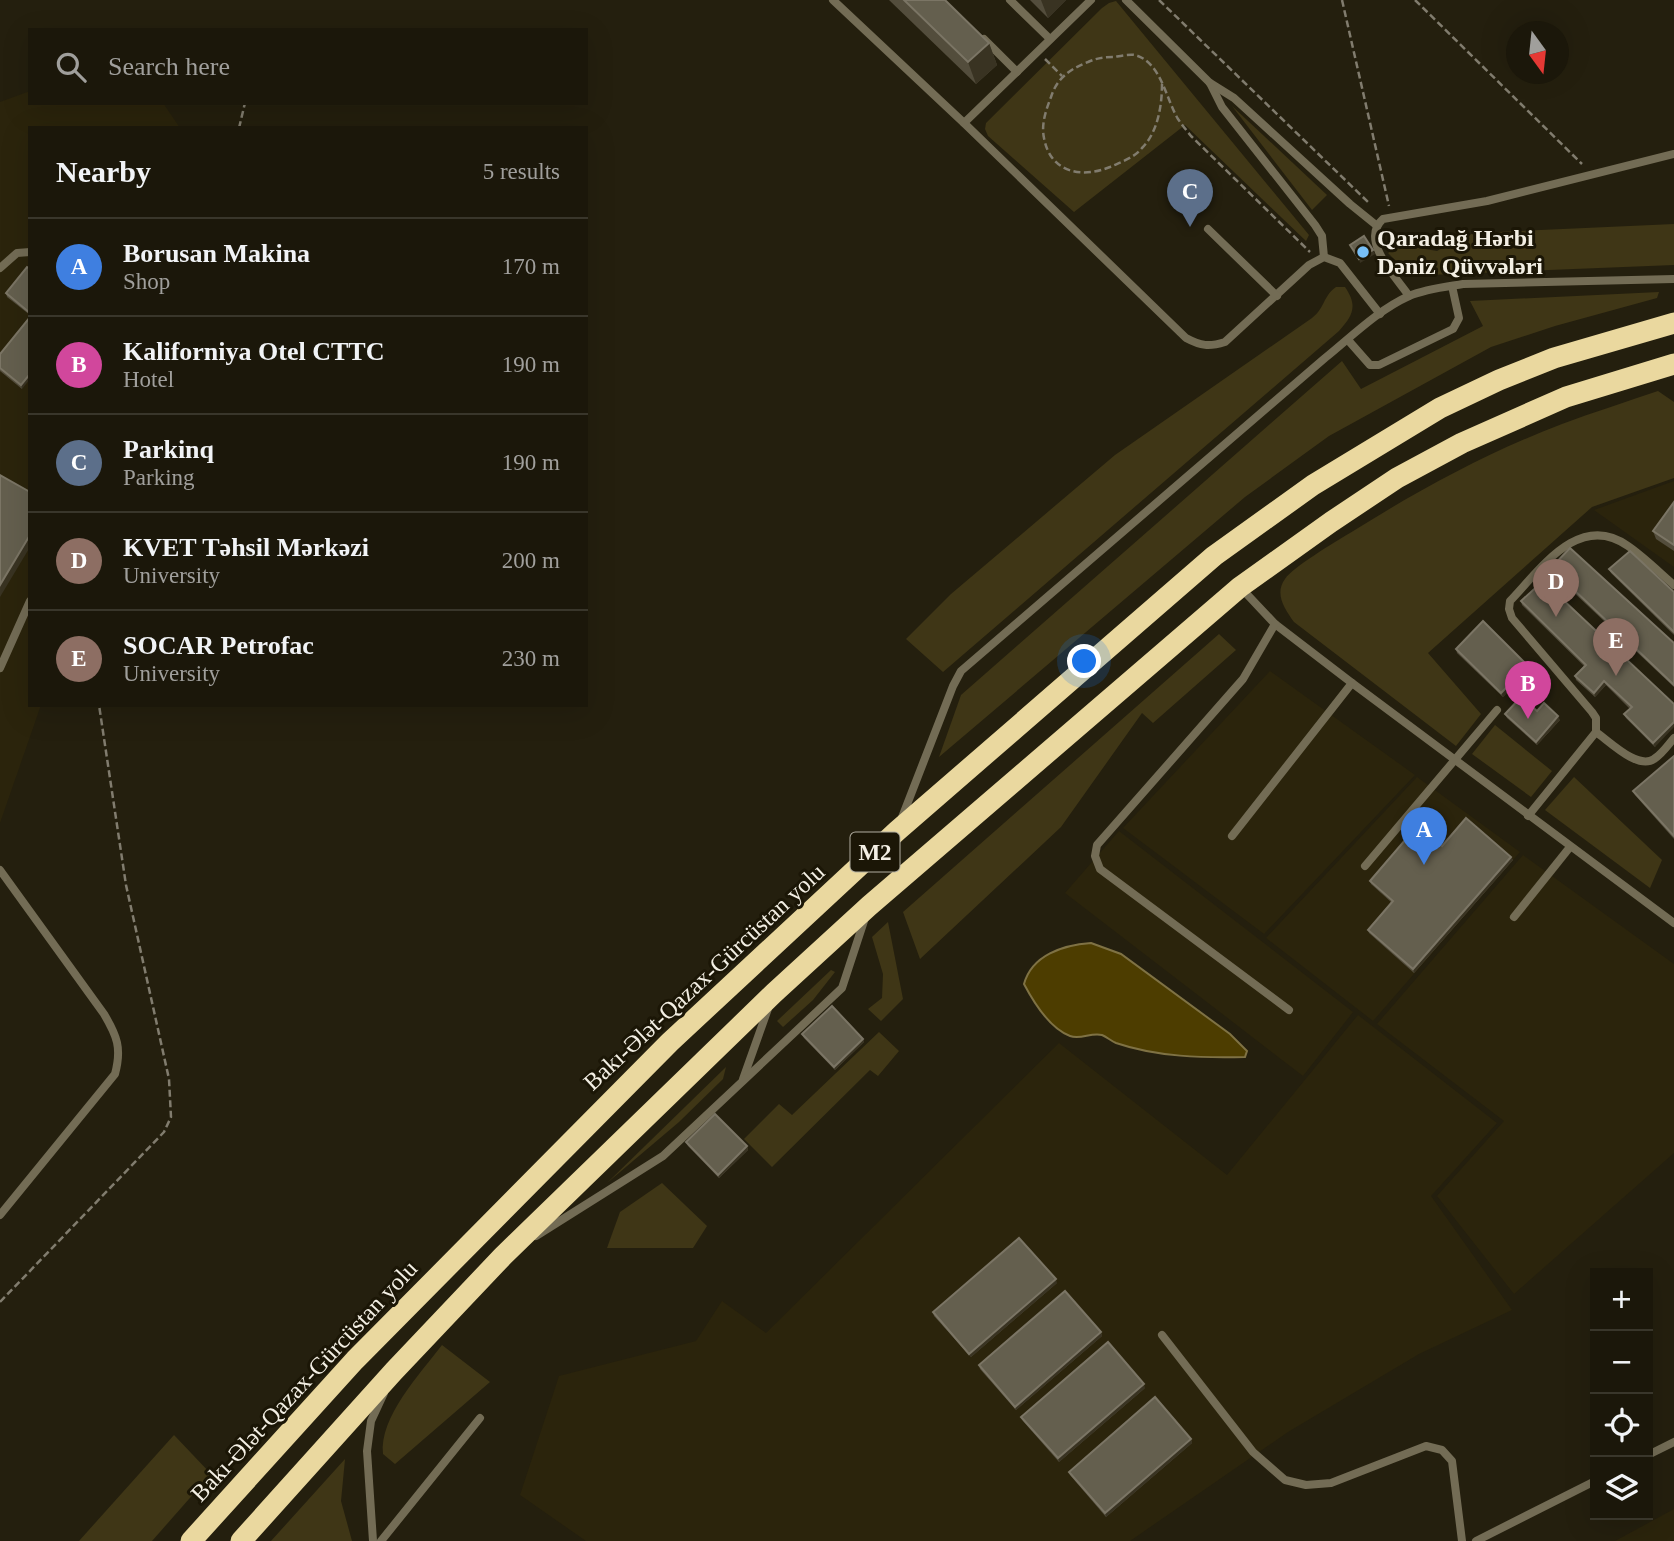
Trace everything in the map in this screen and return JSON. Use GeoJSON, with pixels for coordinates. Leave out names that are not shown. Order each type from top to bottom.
{"type":"FeatureCollection","features":[{"type":"Feature","properties":{"kind":"highway","name":"Bakı-Ələt-Qazax-Gürcüstan yolu"},"geometry":{"type":"LineString","coordinates":[[191,1541],[355,1360],[670,1042],[897,831],[1214,556],[1313,485],[1440,408],[1554,358],[1674,323]]}},
{"type":"Feature","properties":{"kind":"highway","name":"M2"},"geometry":{"type":"LineString","coordinates":[[241,1541],[394,1371],[503,1256],[774,993],[869,906],[1240,587],[1311,535],[1398,478],[1462,443],[1566,397],[1674,364]]}},
{"type":"Feature","properties":{"kind":"lane"},"geometry":{"type":"LineString","coordinates":[[833,0],[1186,338],[1200,346],[1225,342],[1309,265],[1321,258],[1340,263],[1380,314]]}},
{"type":"Feature","properties":{"kind":"lane"},"geometry":{"type":"LineString","coordinates":[[1010,0],[1051,39]]}},
{"type":"Feature","properties":{"kind":"lane"},"geometry":{"type":"LineString","coordinates":[[964,123],[1091,0]]}},
{"type":"Feature","properties":{"kind":"lane"},"geometry":{"type":"LineString","coordinates":[[1126,0],[1210,83],[1234,98],[1350,204],[1384,220],[1487,201],[1674,154]]}},
{"type":"Feature","properties":{"kind":"lane"},"geometry":{"type":"LineString","coordinates":[[981,36],[1017,72]]}},
{"type":"Feature","properties":{"kind":"lane"},"geometry":{"type":"LineString","coordinates":[[1210,83],[1222,107],[1322,236],[1321,258]]}},
{"type":"Feature","properties":{"kind":"lane"},"geometry":{"type":"LineString","coordinates":[[1384,220],[1374,237],[1409,296]]}},
{"type":"Feature","properties":{"kind":"lane"},"geometry":{"type":"LineString","coordinates":[[1208,229],[1277,296]]}},
{"type":"Feature","properties":{"kind":"lane"},"geometry":{"type":"LineString","coordinates":[[0,268],[17,253],[28,252]]}},
{"type":"Feature","properties":{"kind":"lane"},"geometry":{"type":"LineString","coordinates":[[897,831],[961,671],[1380,314],[1409,296],[1452,286],[1674,279]]}},
{"type":"Feature","properties":{"kind":"lane"},"geometry":{"type":"LineString","coordinates":[[1348,340],[1370,365],[1379,365],[1453,329],[1459,318],[1452,286]]}},
{"type":"Feature","properties":{"kind":"lane"},"geometry":{"type":"LineString","coordinates":[[1528,816],[1596,732],[1596,718],[1512,618],[1510,601],[1562,547],[1573,540],[1592,536],[1611,537],[1627,545],[1674,584]]}},
{"type":"Feature","properties":{"kind":"lane"},"geometry":{"type":"LineString","coordinates":[[1240,587],[1275,624],[1674,923]]}},
{"type":"Feature","properties":{"kind":"lane"},"geometry":{"type":"LineString","coordinates":[[0,668],[28,605]]}},
{"type":"Feature","properties":{"kind":"lane"},"geometry":{"type":"LineString","coordinates":[[1275,624],[1243,679],[1097,845],[1095,856],[1100,869],[1289,1010]]}},
{"type":"Feature","properties":{"kind":"lane"},"geometry":{"type":"LineString","coordinates":[[1232,836],[1352,683]]}},
{"type":"Feature","properties":{"kind":"lane"},"geometry":{"type":"LineString","coordinates":[[1365,866],[1497,710]]}},
{"type":"Feature","properties":{"kind":"lane"},"geometry":{"type":"LineString","coordinates":[[1596,732],[1638,762],[1646,763],[1654,759],[1674,738]]}},
{"type":"Feature","properties":{"kind":"lane"},"geometry":{"type":"LineString","coordinates":[[1514,917],[1570,847]]}},
{"type":"Feature","properties":{"kind":"lane"},"geometry":{"type":"LineString","coordinates":[[0,870],[104,1014],[115,1034],[120,1056],[115,1073],[0,1215]]}},
{"type":"Feature","properties":{"kind":"lane"},"geometry":{"type":"LineString","coordinates":[[503,1256],[652,1164],[842,988],[869,906]]}},
{"type":"Feature","properties":{"kind":"lane"},"geometry":{"type":"LineString","coordinates":[[742,1082],[774,993]]}},
{"type":"Feature","properties":{"kind":"lane"},"geometry":{"type":"LineString","coordinates":[[1162,1335],[1253,1452],[1285,1480],[1306,1485],[1331,1483],[1426,1446],[1442,1450],[1452,1461],[1462,1541]]}},
{"type":"Feature","properties":{"kind":"lane"},"geometry":{"type":"LineString","coordinates":[[373,1541],[367,1451],[371,1421],[394,1371]]}},
{"type":"Feature","properties":{"kind":"lane"},"geometry":{"type":"LineString","coordinates":[[381,1541],[480,1418]]}},
{"type":"Feature","properties":{"kind":"lane"},"geometry":{"type":"LineString","coordinates":[[1653,1452],[1674,1442]]}},
{"type":"Feature","properties":{"kind":"lane"},"geometry":{"type":"LineString","coordinates":[[1476,1541],[1590,1484]]}},
{"type":"Feature","properties":{"kind":"path"},"geometry":{"type":"LineString","coordinates":[[1159,0],[1384,220]]}},
{"type":"Feature","properties":{"kind":"path"},"geometry":{"type":"LineString","coordinates":[[1342,0],[1384,220]]}},
{"type":"Feature","properties":{"kind":"path"},"geometry":{"type":"LineString","coordinates":[[1415,0],[1591,174]]}},
{"type":"Feature","properties":{"kind":"path"},"geometry":{"type":"LineString","coordinates":[[1037,52],[1062,76]]}},
{"type":"Feature","properties":{"kind":"path"},"geometry":{"type":"LineString","coordinates":[[1162,84],[1162,102],[1154,129],[1143,148],[1128,159],[1103,170],[1077,172],[1059,167],[1050,155],[1044,137],[1044,118],[1054,88],[1062,76],[1072,68],[1097,58],[1134,55],[1150,64],[1162,84],[1177,118],[1191,136],[1321,258]]}},
{"type":"Feature","properties":{"kind":"path"},"geometry":{"type":"LineString","coordinates":[[239,126],[245,105]]}},
{"type":"Feature","properties":{"kind":"shaded area"},"geometry":{"type":"Polygon","coordinates":[[[1116,1],[1309,235],[1306,241],[1185,125],[1074,212],[988,136],[986,123],[1102,8],[1116,1]]]}},
{"type":"Feature","properties":{"kind":"shaded area"},"geometry":{"type":"Polygon","coordinates":[[[28,92],[28,105],[164,105],[179,126],[28,126],[28,707],[40,707],[0,823],[0,102],[28,92]]]}},
{"type":"Feature","properties":{"kind":"shaded area"},"geometry":{"type":"Polygon","coordinates":[[[1232,106],[1327,195],[1312,210],[1232,106]]]}},
{"type":"Feature","properties":{"kind":"shaded area"},"geometry":{"type":"Polygon","coordinates":[[[1674,224],[1674,265],[1428,275],[1406,267],[1388,253],[1402,245],[1437,251],[1475,233],[1674,224]]]}},
{"type":"Feature","properties":{"kind":"shaded area"},"geometry":{"type":"Polygon","coordinates":[[[1336,287],[1345,287],[1353,305],[1348,320],[1339,331],[943,672],[906,639],[951,594],[1115,455],[1312,318],[1336,287]]]}},
{"type":"Feature","properties":{"kind":"shaded area"},"geometry":{"type":"Polygon","coordinates":[[[1659,292],[1657,298],[1491,347],[1329,436],[1245,497],[939,757],[961,695],[1342,361],[1361,389],[1483,326],[1470,301],[1659,292]]]}},
{"type":"Feature","properties":{"kind":"shaded area"},"geometry":{"type":"Polygon","coordinates":[[[1658,391],[1674,402],[1674,478],[1592,507],[1428,653],[1481,714],[1456,746],[1294,622],[1287,612],[1280,590],[1289,574],[1375,517],[1453,473],[1507,447],[1562,424],[1658,391]]]}},
{"type":"Feature","properties":{"kind":"shaded area"},"geometry":{"type":"Polygon","coordinates":[[[1674,481],[1674,567],[1594,510],[1674,481]]]}},
{"type":"Feature","properties":{"kind":"shaded area"},"geometry":{"type":"Polygon","coordinates":[[[1219,634],[1236,650],[1153,723],[1142,713],[1061,827],[920,959],[903,912],[1219,634]]]}},
{"type":"Feature","properties":{"kind":"shaded area"},"geometry":{"type":"Polygon","coordinates":[[[1270,671],[1415,775],[1264,934],[1123,828],[1270,671]]]}},
{"type":"Feature","properties":{"kind":"shaded area"},"geometry":{"type":"Polygon","coordinates":[[[1495,725],[1552,771],[1531,797],[1472,754],[1495,725]]]}},
{"type":"Feature","properties":{"kind":"shaded area"},"geometry":{"type":"Polygon","coordinates":[[[1417,777],[1520,852],[1373,1021],[1266,938],[1417,777]]]}},
{"type":"Feature","properties":{"kind":"shaded area"},"geometry":{"type":"Polygon","coordinates":[[[1574,777],[1662,860],[1650,888],[1545,810],[1574,777]]]}},
{"type":"Feature","properties":{"kind":"shaded area"},"geometry":{"type":"Polygon","coordinates":[[[1119,831],[1353,1012],[1303,1076],[1065,893],[1119,831]]]}},
{"type":"Feature","properties":{"kind":"shaded area"},"geometry":{"type":"Polygon","coordinates":[[[1523,855],[1674,964],[1674,1153],[1514,1294],[1437,1196],[1504,1121],[1377,1024],[1523,855]]]}},
{"type":"Feature","properties":{"kind":"shaded area"},"geometry":{"type":"Polygon","coordinates":[[[888,922],[903,999],[881,1021],[868,1009],[882,998],[883,974],[872,937],[888,922]]]}},
{"type":"Feature","properties":{"kind":"shaded area"},"geometry":{"type":"Polygon","coordinates":[[[1091,943],[1121,954],[1230,1034],[1247,1051],[1245,1057],[1164,1054],[1132,1048],[1102,1035],[1070,1036],[1055,1027],[1037,1007],[1024,984],[1028,974],[1050,953],[1091,943]]]}},
{"type":"Feature","properties":{"kind":"shaded area"},"geometry":{"type":"Polygon","coordinates":[[[831,970],[835,972],[813,1000],[783,1027],[777,1021],[831,970]]]}},
{"type":"Feature","properties":{"kind":"shaded area"},"geometry":{"type":"Polygon","coordinates":[[[1358,1015],[1497,1123],[1431,1196],[1512,1310],[1419,1354],[1288,1432],[1130,1541],[586,1541],[520,1495],[559,1376],[696,1341],[722,1301],[766,1333],[1059,1043],[1227,1175],[1358,1015]]]}},
{"type":"Feature","properties":{"kind":"shaded area"},"geometry":{"type":"Polygon","coordinates":[[[879,1032],[899,1051],[878,1076],[870,1070],[772,1167],[744,1139],[779,1104],[792,1115],[879,1032]]]}},
{"type":"Feature","properties":{"kind":"shaded area"},"geometry":{"type":"Polygon","coordinates":[[[726,1067],[723,1079],[679,1122],[607,1183],[726,1067]]]}},
{"type":"Feature","properties":{"kind":"shaded area"},"geometry":{"type":"Polygon","coordinates":[[[662,1183],[707,1226],[693,1248],[607,1248],[620,1212],[662,1183]]]}},
{"type":"Feature","properties":{"kind":"shaded area"},"geometry":{"type":"Polygon","coordinates":[[[442,1345],[490,1382],[395,1464],[383,1454],[387,1425],[403,1396],[442,1345]]]}},
{"type":"Feature","properties":{"kind":"shaded area"},"geometry":{"type":"Polygon","coordinates":[[[174,1435],[211,1474],[152,1541],[79,1541],[174,1435]]]}},
{"type":"Feature","properties":{"kind":"shaded area"},"geometry":{"type":"Polygon","coordinates":[[[345,1459],[341,1501],[352,1541],[271,1541],[345,1459]]]}},
{"type":"Feature","properties":{"kind":"shaded area"},"geometry":{"type":"Polygon","coordinates":[[[1674,1509],[1674,1541],[1615,1541],[1674,1509]]]}},
{"type":"Feature","properties":{"kind":"building"},"geometry":{"type":"Polygon","coordinates":[[[904,0],[945,0],[989,43],[968,62],[904,0]]]}},
{"type":"Feature","properties":{"kind":"building"},"geometry":{"type":"Polygon","coordinates":[[[1364,236],[1373,250],[1359,259],[1350,245],[1364,236]]]}},
{"type":"Feature","properties":{"kind":"building"},"geometry":{"type":"Polygon","coordinates":[[[27,267],[28,268],[28,311],[6,293],[27,267]]]}},
{"type":"Feature","properties":{"kind":"building"},"geometry":{"type":"Polygon","coordinates":[[[28,319],[28,376],[21,385],[0,368],[0,354],[28,319]]]}},
{"type":"Feature","properties":{"kind":"building"},"geometry":{"type":"Polygon","coordinates":[[[0,475],[28,491],[28,538],[0,585],[0,475]]]}},
{"type":"Feature","properties":{"kind":"building"},"geometry":{"type":"Polygon","coordinates":[[[1674,502],[1674,545],[1653,531],[1674,502]]]}},
{"type":"Feature","properties":{"kind":"building"},"geometry":{"type":"Polygon","coordinates":[[[1570,548],[1674,643],[1674,685],[1551,568],[1570,548]]]}},
{"type":"Feature","properties":{"kind":"building"},"geometry":{"type":"Polygon","coordinates":[[[1630,551],[1674,592],[1674,632],[1609,569],[1630,551]]]}},
{"type":"Feature","properties":{"kind":"building"},"geometry":{"type":"Polygon","coordinates":[[[1543,581],[1674,704],[1674,722],[1653,743],[1624,714],[1632,707],[1604,681],[1594,693],[1575,676],[1586,665],[1521,601],[1543,581]]]}},
{"type":"Feature","properties":{"kind":"building"},"geometry":{"type":"Polygon","coordinates":[[[1483,621],[1528,666],[1501,693],[1456,649],[1483,621]]]}},
{"type":"Feature","properties":{"kind":"building"},"geometry":{"type":"Polygon","coordinates":[[[1521,697],[1537,711],[1544,703],[1558,716],[1536,742],[1505,714],[1521,697]]]}},
{"type":"Feature","properties":{"kind":"building"},"geometry":{"type":"Polygon","coordinates":[[[1674,756],[1674,836],[1633,791],[1674,756]]]}},
{"type":"Feature","properties":{"kind":"building"},"geometry":{"type":"Polygon","coordinates":[[[1466,818],[1511,857],[1413,969],[1368,930],[1393,901],[1370,881],[1418,825],[1442,846],[1466,818]]]}},
{"type":"Feature","properties":{"kind":"building"},"geometry":{"type":"Polygon","coordinates":[[[832,1006],[863,1039],[834,1067],[802,1034],[832,1006]]]}},
{"type":"Feature","properties":{"kind":"building"},"geometry":{"type":"Polygon","coordinates":[[[715,1114],[747,1146],[718,1175],[686,1142],[715,1114]]]}},
{"type":"Feature","properties":{"kind":"building"},"geometry":{"type":"Polygon","coordinates":[[[1019,1238],[1056,1279],[969,1354],[933,1312],[1019,1238]]]}},
{"type":"Feature","properties":{"kind":"building"},"geometry":{"type":"Polygon","coordinates":[[[1065,1291],[1101,1332],[1015,1407],[979,1365],[1065,1291]]]}},
{"type":"Feature","properties":{"kind":"building"},"geometry":{"type":"Polygon","coordinates":[[[1108,1342],[1144,1384],[1058,1458],[1021,1417],[1108,1342]]]}},
{"type":"Feature","properties":{"kind":"building"},"geometry":{"type":"Polygon","coordinates":[[[1155,1397],[1191,1439],[1105,1513],[1069,1472],[1155,1397]]]}},
{"type":"Feature","properties":{"kind":"place","name":"Parkinq"},"geometry":{"type":"Point","coordinates":[1190,227]}},
{"type":"Feature","properties":{"kind":"place","name":"Qaradağ Hərbi Dəniz Qüvvələri"},"geometry":{"type":"Point","coordinates":[1363,252]}},
{"type":"Feature","properties":{"kind":"place","name":"KVET Təhsil Mərkəzi"},"geometry":{"type":"Point","coordinates":[1556,617]}},
{"type":"Feature","properties":{"kind":"place","name":"SOCAR Petrofac"},"geometry":{"type":"Point","coordinates":[1616,676]}},
{"type":"Feature","properties":{"kind":"place","name":"Kaliforniya Otel CTTC"},"geometry":{"type":"Point","coordinates":[1528,719]}},
{"type":"Feature","properties":{"kind":"place","name":"Borusan Makina"},"geometry":{"type":"Point","coordinates":[1424,865]}}]}
